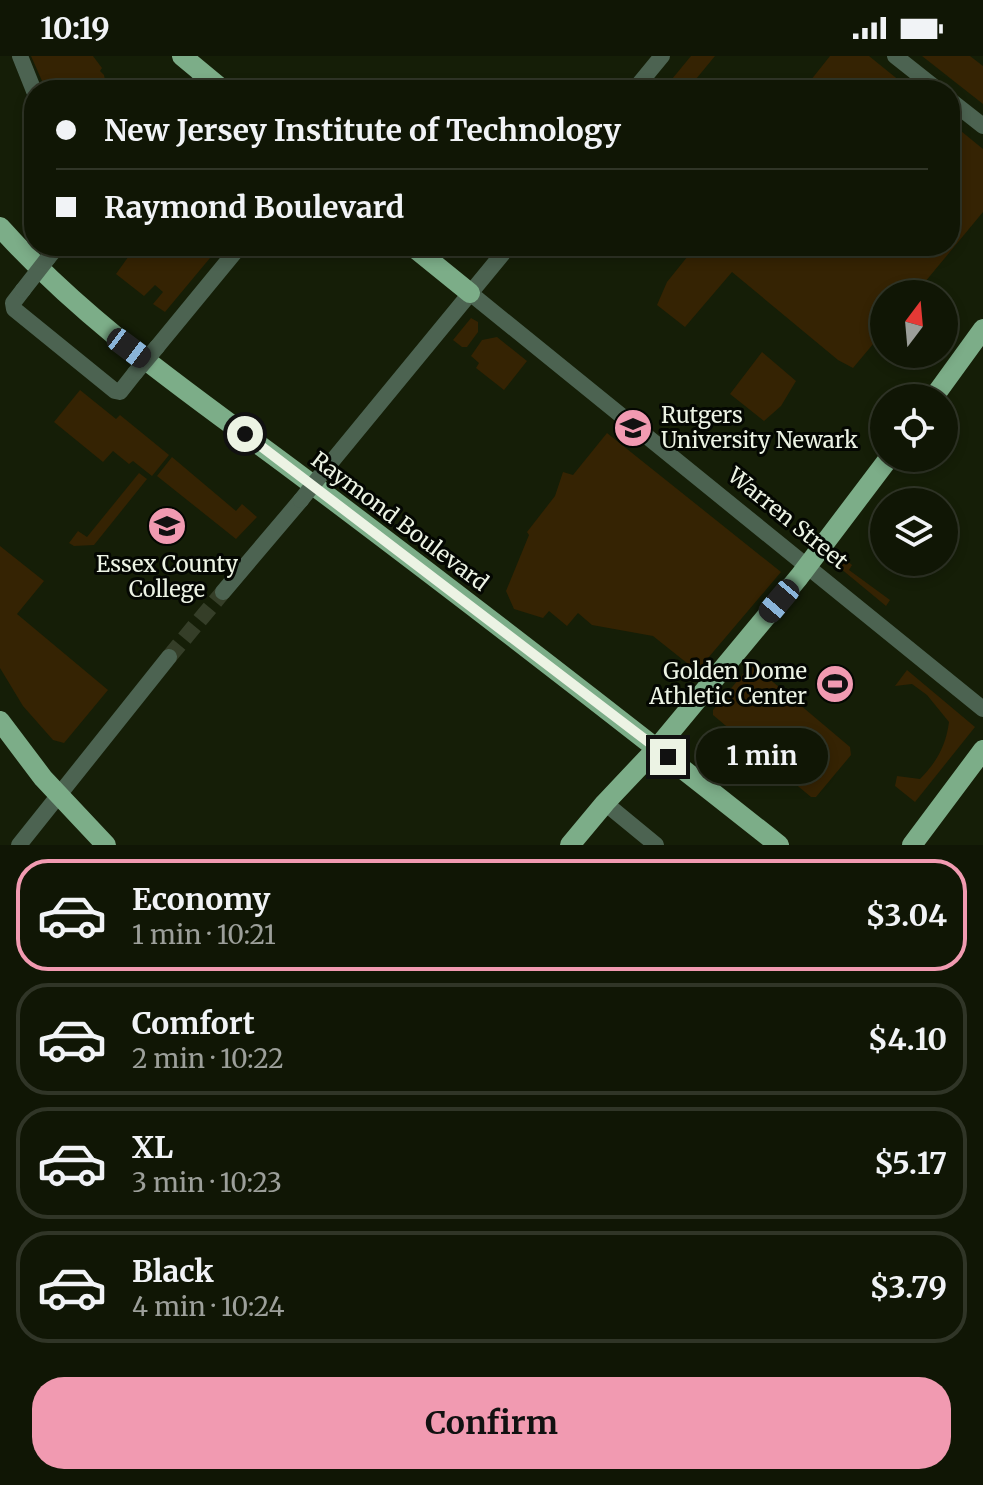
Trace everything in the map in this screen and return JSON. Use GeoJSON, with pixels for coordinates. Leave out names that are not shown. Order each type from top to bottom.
{"type":"FeatureCollection","features":[{"type":"Feature","properties":{"kind":"main road"},"geometry":{"type":"LineString","coordinates":[[182,56],[197,80]]}},
{"type":"Feature","properties":{"kind":"main road","name":"Raymond Boulevard"},"geometry":{"type":"LineString","coordinates":[[0,227],[24,252]]}},
{"type":"Feature","properties":{"kind":"main road","name":"Raymond Boulevard"},"geometry":{"type":"LineString","coordinates":[[27,256],[51,281],[129,348],[429,572],[779,845]]}},
{"type":"Feature","properties":{"kind":"main road","name":"Warren Street"},"geometry":{"type":"LineString","coordinates":[[424,256],[470,293]]}},
{"type":"Feature","properties":{"kind":"main road"},"geometry":{"type":"LineString","coordinates":[[943,384],[983,329]]}},
{"type":"Feature","properties":{"kind":"main road"},"geometry":{"type":"LineString","coordinates":[[570,845],[657,748],[808,564],[878,472]]}},
{"type":"Feature","properties":{"kind":"main road"},"geometry":{"type":"LineString","coordinates":[[0,721],[58,794],[106,845]]}},
{"type":"Feature","properties":{"kind":"main road"},"geometry":{"type":"LineString","coordinates":[[912,845],[983,750]]}},
{"type":"Feature","properties":{"kind":"street"},"geometry":{"type":"LineString","coordinates":[[20,56],[30,80]]}},
{"type":"Feature","properties":{"kind":"street"},"geometry":{"type":"LineString","coordinates":[[642,80],[662,56]]}},
{"type":"Feature","properties":{"kind":"street"},"geometry":{"type":"LineString","coordinates":[[895,56],[925,80]]}},
{"type":"Feature","properties":{"kind":"street"},"geometry":{"type":"LineString","coordinates":[[960,108],[983,126]]}},
{"type":"Feature","properties":{"kind":"street"},"geometry":{"type":"LineString","coordinates":[[50,256],[18,296],[14,309],[120,392],[232,256]]}},
{"type":"Feature","properties":{"kind":"street"},"geometry":{"type":"LineString","coordinates":[[223,592],[501,256]]}},
{"type":"Feature","properties":{"kind":"street","name":"Warren Street"},"geometry":{"type":"LineString","coordinates":[[470,293],[983,709]]}},
{"type":"Feature","properties":{"kind":"street"},"geometry":{"type":"LineString","coordinates":[[19,845],[169,657]]}},
{"type":"Feature","properties":{"kind":"street"},"geometry":{"type":"LineString","coordinates":[[605,803],[656,845]]}},
{"type":"Feature","properties":{"kind":"shaded area"},"geometry":{"type":"Polygon","coordinates":[[[31,56],[93,56],[102,68],[100,71],[105,80],[42,80],[31,56]]]}},
{"type":"Feature","properties":{"kind":"shaded area"},"geometry":{"type":"Polygon","coordinates":[[[691,56],[715,56],[695,80],[671,80],[691,56]]]}},
{"type":"Feature","properties":{"kind":"shaded area"},"geometry":{"type":"Polygon","coordinates":[[[830,56],[869,56],[899,80],[811,80],[830,56]]]}},
{"type":"Feature","properties":{"kind":"shaded area"},"geometry":{"type":"Polygon","coordinates":[[[922,56],[970,56],[983,66],[983,104],[960,86],[960,80],[952,80],[922,56]]]}},
{"type":"Feature","properties":{"kind":"shaded area"},"geometry":{"type":"Polygon","coordinates":[[[960,130],[983,149],[983,212],[960,240],[960,130]]]}},
{"type":"Feature","properties":{"kind":"shaded area"},"geometry":{"type":"Polygon","coordinates":[[[129,256],[212,256],[165,312],[153,304],[163,292],[155,285],[144,296],[116,274],[129,256]]]}},
{"type":"Feature","properties":{"kind":"shaded area"},"geometry":{"type":"Polygon","coordinates":[[[688,256],[947,256],[927,280],[870,280],[870,348],[853,368],[838,360],[732,272],[685,327],[657,305],[667,282],[688,256]]]}},
{"type":"Feature","properties":{"kind":"shaded area"},"geometry":{"type":"Polygon","coordinates":[[[471,318],[478,322],[478,332],[467,347],[462,347],[453,340],[471,318]]]}},
{"type":"Feature","properties":{"kind":"shaded area"},"geometry":{"type":"Polygon","coordinates":[[[497,337],[527,361],[504,390],[476,368],[479,363],[471,356],[482,340],[497,337]]]}},
{"type":"Feature","properties":{"kind":"shaded area"},"geometry":{"type":"Polygon","coordinates":[[[762,352],[796,381],[781,406],[764,421],[730,394],[762,352]]]}},
{"type":"Feature","properties":{"kind":"shaded area"},"geometry":{"type":"Polygon","coordinates":[[[80,390],[116,419],[120,415],[169,455],[152,476],[113,451],[103,462],[54,422],[80,390]]]}},
{"type":"Feature","properties":{"kind":"shaded area"},"geometry":{"type":"Polygon","coordinates":[[[607,433],[781,572],[697,671],[653,636],[592,625],[578,613],[567,626],[549,611],[543,618],[514,609],[506,591],[529,535],[527,532],[555,496],[563,472],[573,475],[607,433]]]}},
{"type":"Feature","properties":{"kind":"shaded area"},"geometry":{"type":"Polygon","coordinates":[[[172,457],[236,511],[242,504],[257,517],[236,539],[157,476],[172,457]]]}},
{"type":"Feature","properties":{"kind":"shaded area"},"geometry":{"type":"Polygon","coordinates":[[[139,473],[147,479],[94,545],[74,546],[69,543],[78,531],[87,537],[139,473]]]}},
{"type":"Feature","properties":{"kind":"shaded area"},"geometry":{"type":"Polygon","coordinates":[[[0,546],[44,581],[17,614],[108,690],[64,743],[53,740],[23,706],[0,668],[0,546]]]}},
{"type":"Feature","properties":{"kind":"shaded area"},"geometry":{"type":"Polygon","coordinates":[[[839,554],[852,565],[849,570],[890,600],[886,606],[834,563],[839,554]]]}},
{"type":"Feature","properties":{"kind":"shaded area"},"geometry":{"type":"Polygon","coordinates":[[[754,666],[850,747],[851,755],[816,797],[811,797],[713,715],[713,710],[748,668],[754,666]]]}},
{"type":"Feature","properties":{"kind":"shaded area"},"geometry":{"type":"Polygon","coordinates":[[[907,670],[975,727],[915,802],[895,786],[897,776],[920,779],[940,753],[949,722],[927,695],[912,684],[895,686],[907,670]]]}},
{"type":"Feature","properties":{"kind":"tunnel"},"geometry":{"type":"LineString","coordinates":[[169,657],[223,592]]}},
{"type":"Feature","properties":{"kind":"place","name":"Rutgers University Newark"},"geometry":{"type":"Point","coordinates":[633,428]}},
{"type":"Feature","properties":{"kind":"place","name":"Essex County College"},"geometry":{"type":"Point","coordinates":[167,526]}},
{"type":"Feature","properties":{"kind":"place","name":"Golden Dome Athletic Center"},"geometry":{"type":"Point","coordinates":[835,684]}},
{"type":"Feature","properties":{"kind":"route"},"geometry":{"type":"LineString","coordinates":[[245,434],[668,757]]}}]}
